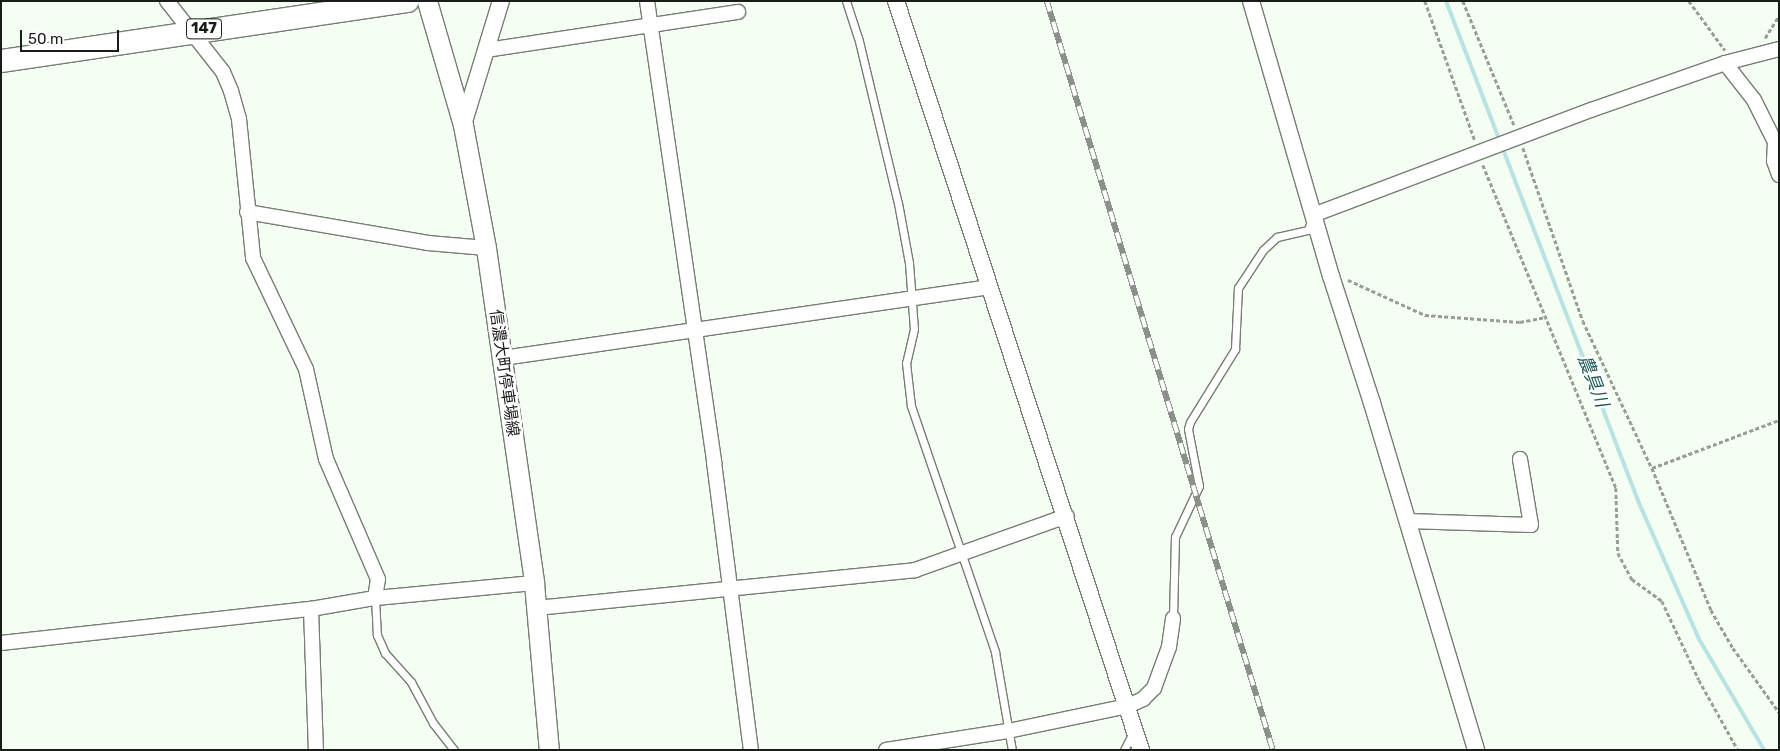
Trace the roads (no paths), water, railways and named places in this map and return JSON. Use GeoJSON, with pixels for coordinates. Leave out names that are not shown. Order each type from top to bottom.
{"type":"FeatureCollection","features":[{"type":"Feature","properties":{"kind":"highway","name":"147"},"geometry":{"type":"LineString","coordinates":[[1,61],[189,31],[408,1]]}},
{"type":"Feature","properties":{"kind":"main road","name":"信濃大町停車場線"},"geometry":{"type":"LineString","coordinates":[[427,1],[463,124],[486,248],[534,584],[549,750]]}},
{"type":"Feature","properties":{"kind":"street"},"geometry":{"type":"LineString","coordinates":[[167,1],[223,72],[231,92],[240,128],[253,258],[306,369],[326,459],[378,579],[375,598]]}},
{"type":"Feature","properties":{"kind":"street"},"geometry":{"type":"LineString","coordinates":[[463,124],[501,1]]}},
{"type":"Feature","properties":{"kind":"street"},"geometry":{"type":"LineString","coordinates":[[646,1],[731,591],[751,750]]}},
{"type":"Feature","properties":{"kind":"street"},"geometry":{"type":"LineString","coordinates":[[896,1],[1067,516],[1142,750]]}},
{"type":"Feature","properties":{"kind":"street"},"geometry":{"type":"LineString","coordinates":[[1251,1],[1331,276],[1476,750]]}},
{"type":"Feature","properties":{"kind":"street"},"geometry":{"type":"LineString","coordinates":[[486,50],[738,12]]}},
{"type":"Feature","properties":{"kind":"street"},"geometry":{"type":"LineString","coordinates":[[1313,215],[1481,151],[1725,63],[1779,49]]}},
{"type":"Feature","properties":{"kind":"street"},"geometry":{"type":"LineString","coordinates":[[1725,63],[1754,100],[1775,142],[1774,161],[1779,175]]}},
{"type":"Feature","properties":{"kind":"street"},"geometry":{"type":"LineString","coordinates":[[247,212],[428,243],[486,248]]}},
{"type":"Feature","properties":{"kind":"street"},"geometry":{"type":"LineString","coordinates":[[503,358],[990,287]]}},
{"type":"Feature","properties":{"kind":"street"},"geometry":{"type":"LineString","coordinates":[[1407,521],[1531,525],[1520,459]]}},
{"type":"Feature","properties":{"kind":"street"},"geometry":{"type":"LineString","coordinates":[[536,608],[731,591],[915,570],[962,556],[1067,516]]}},
{"type":"Feature","properties":{"kind":"street"},"geometry":{"type":"LineString","coordinates":[[1,643],[311,609],[375,598],[534,584]]}},
{"type":"Feature","properties":{"kind":"street"},"geometry":{"type":"LineString","coordinates":[[311,609],[316,750]]}},
{"type":"Feature","properties":{"kind":"street"},"geometry":{"type":"LineString","coordinates":[[886,750],[1008,731],[1128,706],[1143,699],[1154,688],[1169,647],[1173,618]]}},
{"type":"Feature","properties":{"kind":"lane"},"geometry":{"type":"LineString","coordinates":[[846,1],[858,37],[898,204],[909,263],[910,299],[914,329],[906,363],[911,406],[995,652],[1012,750]]}},
{"type":"Feature","properties":{"kind":"lane"},"geometry":{"type":"LineString","coordinates":[[1173,618],[1175,537],[1199,486],[1200,476],[1188,429],[1190,422],[1235,348],[1238,288],[1263,250],[1277,237],[1308,230],[1313,215]]}},
{"type":"Feature","properties":{"kind":"lane"},"geometry":{"type":"LineString","coordinates":[[375,598],[377,635],[385,653],[411,682],[433,723],[454,750]]}},
{"type":"Feature","properties":{"kind":"lane"},"geometry":{"type":"LineString","coordinates":[[1124,750],[1135,730]]}},
{"type":"Feature","properties":{"kind":"waterway","name":"農具川"},"geometry":{"type":"LineString","coordinates":[[1446,1],[1639,503],[1699,639],[1764,750]]}},
{"type":"Feature","properties":{"kind":"railway"},"geometry":{"type":"LineString","coordinates":[[1047,1],[1273,750]]}}]}
